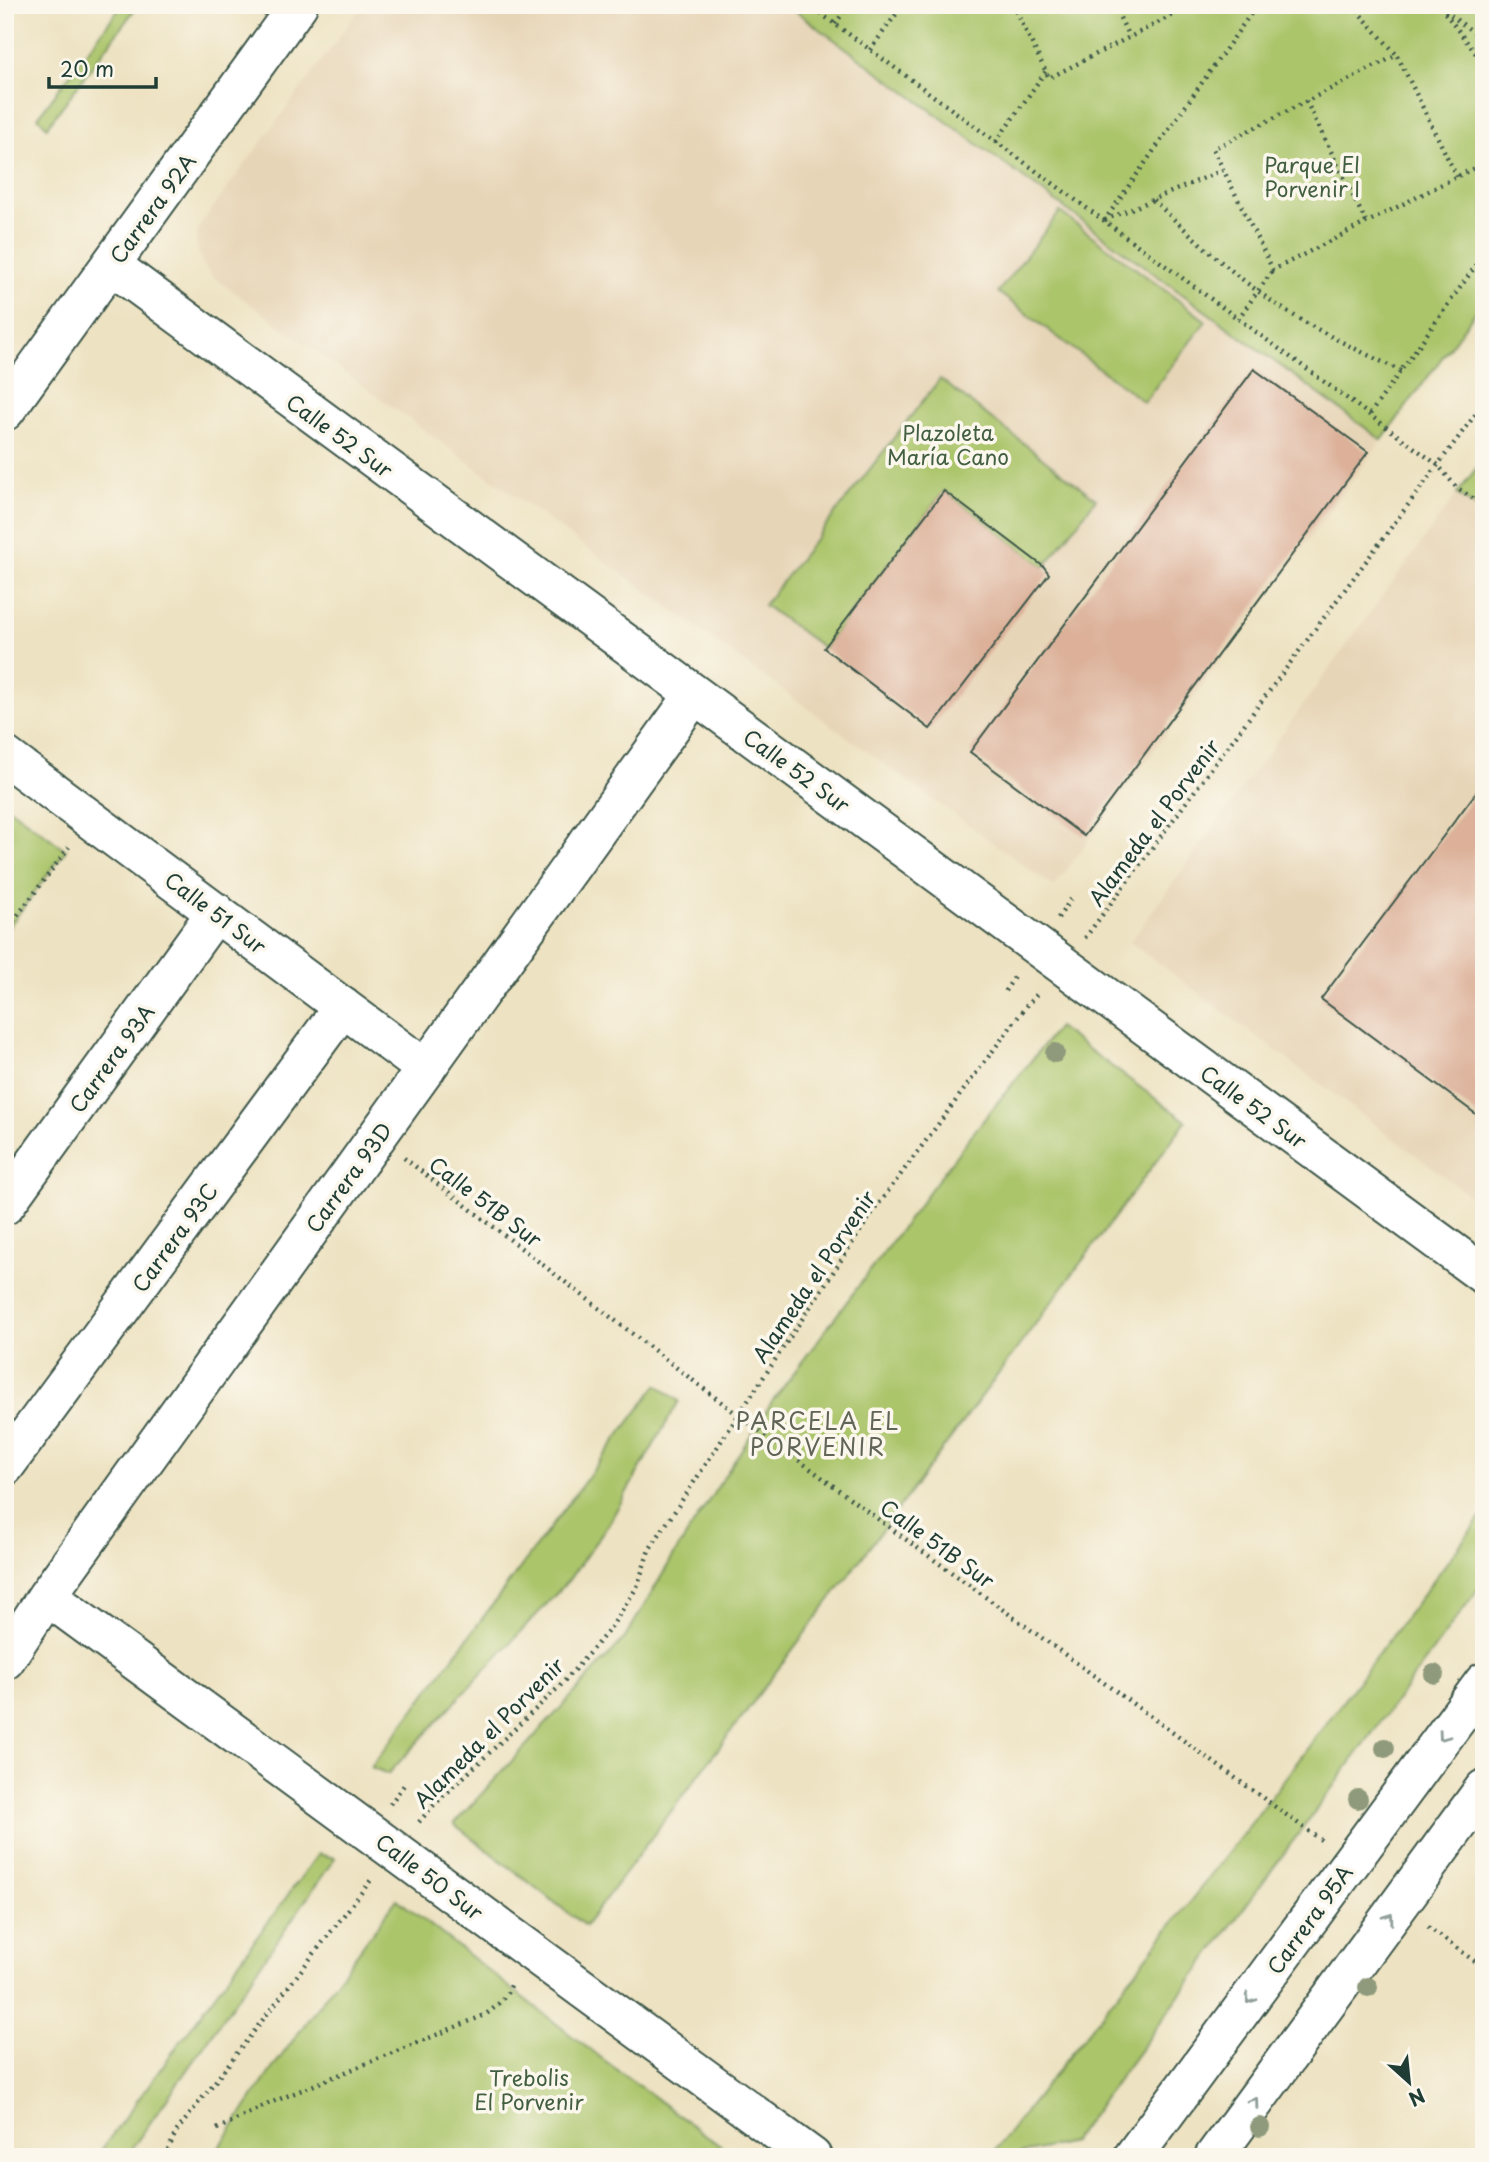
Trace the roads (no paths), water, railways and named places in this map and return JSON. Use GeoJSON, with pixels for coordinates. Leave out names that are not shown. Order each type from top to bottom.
{"type":"FeatureCollection","features":[{"type":"Feature","properties":{"kind":"street","name":"Carrera 92A"},"geometry":{"type":"LineString","coordinates":[[5,411],[298,5]]}},
{"type":"Feature","properties":{"kind":"street","name":"Calle 52 Sur"},"geometry":{"type":"LineString","coordinates":[[111,265],[1484,1275]]}},
{"type":"Feature","properties":{"kind":"street","name":"Carrera 93D"},"geometry":{"type":"LineString","coordinates":[[5,1660],[47,1596],[694,695]]}},
{"type":"Feature","properties":{"kind":"street","name":"Calle 51 Sur"},"geometry":{"type":"LineString","coordinates":[[5,756],[426,1069]]}},
{"type":"Feature","properties":{"kind":"street","name":"Carrera 93A"},"geometry":{"type":"LineString","coordinates":[[5,1205],[216,912]]}},
{"type":"Feature","properties":{"kind":"street","name":"Carrera 93C"},"geometry":{"type":"LineString","coordinates":[[5,1466],[343,1007]]}},
{"type":"Feature","properties":{"kind":"street","name":"Calle 50 Sur"},"geometry":{"type":"LineString","coordinates":[[47,1596],[812,2157]]}},
{"type":"Feature","properties":{"kind":"street","name":"Carrera 95A"},"geometry":{"type":"LineString","coordinates":[[1133,2157],[1484,1682]]}},
{"type":"Feature","properties":{"kind":"street"},"geometry":{"type":"LineString","coordinates":[[1214,2157],[1484,1789]]}},
{"type":"Feature","properties":{"kind":"district","name":"PARCELA EL PORVENIR"},"geometry":{"type":"Point","coordinates":[818,1433]}},
{"type":"Feature","properties":{"kind":"park label","name":"Parque El Porvenir I"},"geometry":{"type":"Point","coordinates":[1312,176]}},
{"type":"Feature","properties":{"kind":"park label","name":"Plazoleta María Cano"},"geometry":{"type":"Point","coordinates":[948,444]}},
{"type":"Feature","properties":{"kind":"park label","name":"Trebolis El Porvenir"},"geometry":{"type":"Point","coordinates":[529,2089]}}]}
